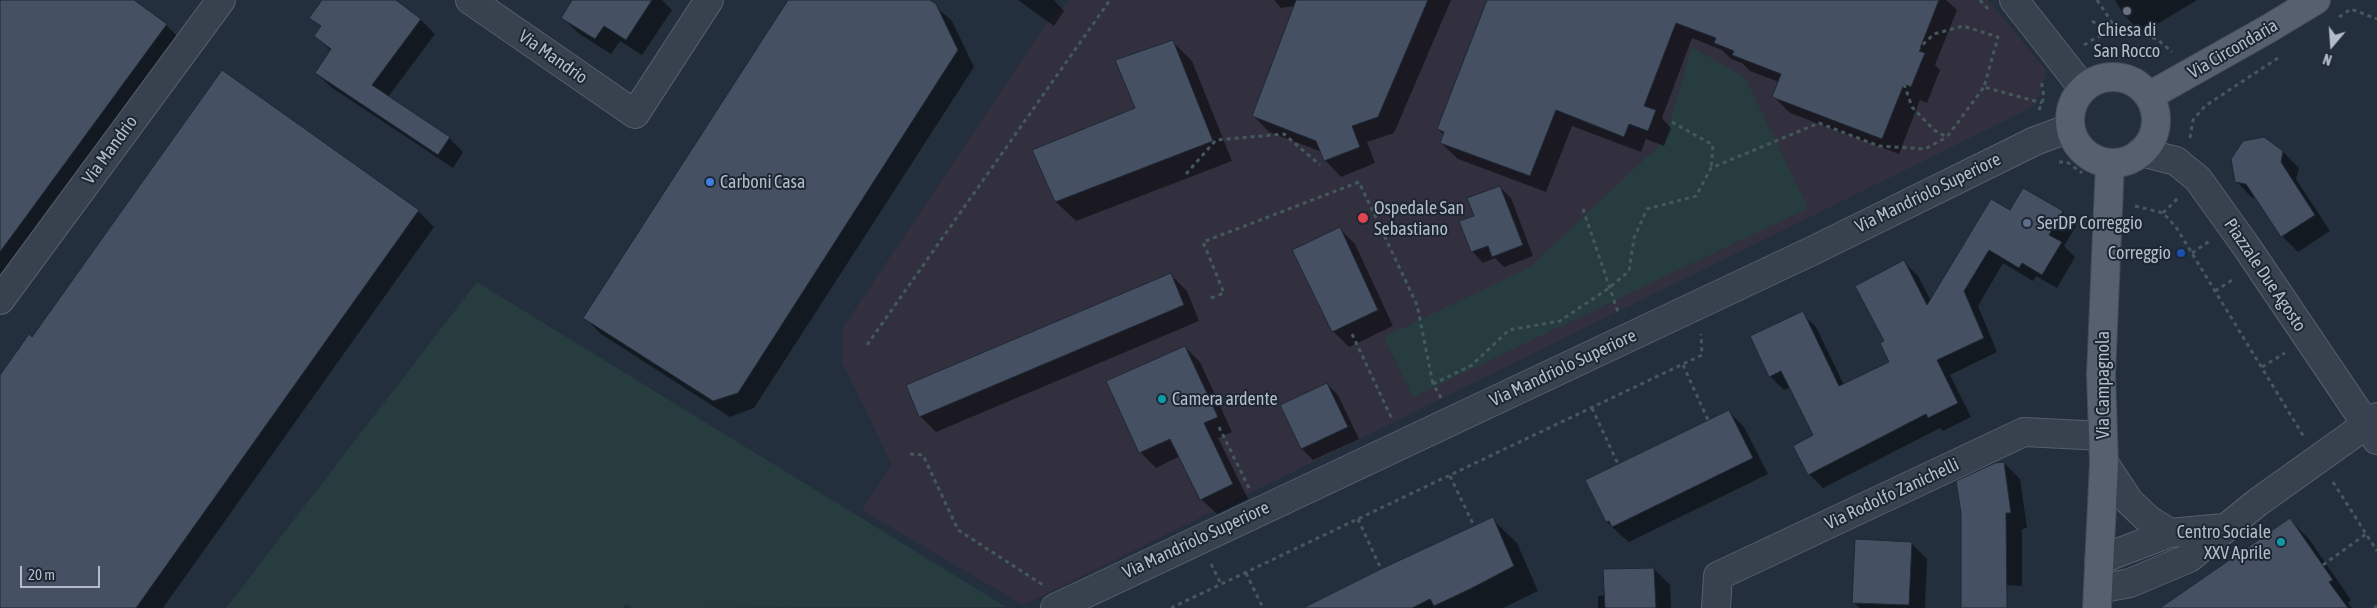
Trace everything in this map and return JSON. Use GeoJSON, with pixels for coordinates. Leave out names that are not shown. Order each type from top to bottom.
{"type":"FeatureCollection","features":[{"type":"Feature","properties":{"kind":"main road","name":"Via Circondaria"},"geometry":{"type":"LineString","coordinates":[[2149,96],[2260,34],[2316,0]]}},
{"type":"Feature","properties":{"kind":"main road"},"geometry":{"type":"LineString","coordinates":[[2117,77],[2135,83],[2149,96],[2155,108],[2156,125],[2151,140],[2142,152],[2126,161],[2110,162],[2094,158],[2080,149],[2070,128],[2070,110],[2076,96],[2083,88],[2096,80],[2117,77]]}},
{"type":"Feature","properties":{"kind":"main road","name":"Via Campagnola"},"geometry":{"type":"LineString","coordinates":[[2098,598],[2104,463],[2101,375],[2110,162]]}},
{"type":"Feature","properties":{"kind":"street","name":"Via Mandrio"},"geometry":{"type":"LineString","coordinates":[[0,300],[220,0]]}},
{"type":"Feature","properties":{"kind":"street","name":"Via Mandrio"},"geometry":{"type":"LineString","coordinates":[[470,0],[636,114],[709,0]]}},
{"type":"Feature","properties":{"kind":"street"},"geometry":{"type":"LineString","coordinates":[[2014,0],[2083,88]]}},
{"type":"Feature","properties":{"kind":"street","name":"Via Mandriolo Superiore"},"geometry":{"type":"LineString","coordinates":[[1050,597],[1814,250],[2035,141],[2070,128]]}},
{"type":"Feature","properties":{"kind":"street","name":"Piazzale Due Agosto"},"geometry":{"type":"LineString","coordinates":[[2098,598],[2189,558],[2224,528],[2318,459],[2373,428],[2198,179],[2176,161],[2142,152]]}},
{"type":"Feature","properties":{"kind":"street","name":"Via Rodolfo Zanichelli"},"geometry":{"type":"LineString","coordinates":[[1716,608],[1718,576],[2024,432],[2102,436]]}},
{"type":"Feature","properties":{"kind":"street"},"geometry":{"type":"LineString","coordinates":[[2104,463],[2129,501],[2149,520],[2170,533]]}},
{"type":"Feature","properties":{"kind":"street"},"geometry":{"type":"LineString","coordinates":[[2099,560],[2170,533],[2224,528]]}},
{"type":"Feature","properties":{"kind":"path"},"geometry":{"type":"LineString","coordinates":[[867,345],[1110,0]]}},
{"type":"Feature","properties":{"kind":"path"},"geometry":{"type":"LineString","coordinates":[[2098,0],[2119,33]]}},
{"type":"Feature","properties":{"kind":"path"},"geometry":{"type":"LineString","coordinates":[[2335,19],[2351,9],[2377,18]]}},
{"type":"Feature","properties":{"kind":"path"},"geometry":{"type":"LineString","coordinates":[[2092,21],[2114,34]]}},
{"type":"Feature","properties":{"kind":"path"},"geometry":{"type":"LineString","coordinates":[[1711,168],[1819,123],[1880,146],[1925,149],[1947,137],[1984,87],[1998,37],[1963,26],[1934,34],[1917,50]]}},
{"type":"Feature","properties":{"kind":"path"},"geometry":{"type":"LineString","coordinates":[[2078,38],[2085,46],[2097,37],[2130,31],[2157,40],[2172,52],[2180,47]]}},
{"type":"Feature","properties":{"kind":"path"},"geometry":{"type":"LineString","coordinates":[[2190,140],[2193,120],[2205,106],[2286,52]]}},
{"type":"Feature","properties":{"kind":"path"},"geometry":{"type":"LineString","coordinates":[[1904,84],[1912,107],[1934,130],[1947,137]]}},
{"type":"Feature","properties":{"kind":"path"},"geometry":{"type":"LineString","coordinates":[[1984,87],[2042,103]]}},
{"type":"Feature","properties":{"kind":"path"},"geometry":{"type":"LineString","coordinates":[[1433,384],[1472,365],[1509,330],[1560,321],[1609,288],[1629,271],[1634,238],[1647,209],[1696,196],[1711,168],[1713,146],[1672,122]]}},
{"type":"Feature","properties":{"kind":"path"},"geometry":{"type":"LineString","coordinates":[[1186,174],[1216,140],[1284,134],[1320,165]]}},
{"type":"Feature","properties":{"kind":"path"},"geometry":{"type":"LineString","coordinates":[[2051,162],[2067,162],[2082,172],[2088,196],[2163,214],[2176,227],[2318,459],[2377,551]]}},
{"type":"Feature","properties":{"kind":"path"},"geometry":{"type":"LineString","coordinates":[[1211,298],[1224,293],[1203,242],[1359,182],[1417,305],[1433,384],[1445,405]]}},
{"type":"Feature","properties":{"kind":"path"},"geometry":{"type":"LineString","coordinates":[[1583,209],[1620,320]]}},
{"type":"Feature","properties":{"kind":"path"},"geometry":{"type":"LineString","coordinates":[[2192,253],[2213,239]]}},
{"type":"Feature","properties":{"kind":"path"},"geometry":{"type":"LineString","coordinates":[[2215,291],[2237,277]]}},
{"type":"Feature","properties":{"kind":"path"},"geometry":{"type":"LineString","coordinates":[[1171,608],[1702,355],[1701,328]]}},
{"type":"Feature","properties":{"kind":"path"},"geometry":{"type":"LineString","coordinates":[[1352,334],[1394,424]]}},
{"type":"Feature","properties":{"kind":"path"},"geometry":{"type":"LineString","coordinates":[[2262,367],[2286,353]]}},
{"type":"Feature","properties":{"kind":"path"},"geometry":{"type":"LineString","coordinates":[[1682,365],[1708,420]]}},
{"type":"Feature","properties":{"kind":"path"},"geometry":{"type":"LineString","coordinates":[[1592,408],[1618,464]]}},
{"type":"Feature","properties":{"kind":"path"},"geometry":{"type":"LineString","coordinates":[[1219,427],[1250,488]]}},
{"type":"Feature","properties":{"kind":"path"},"geometry":{"type":"LineString","coordinates":[[910,454],[924,455],[958,530],[1050,597]]}},
{"type":"Feature","properties":{"kind":"path"},"geometry":{"type":"LineString","coordinates":[[1450,476],[1474,526]]}},
{"type":"Feature","properties":{"kind":"path"},"geometry":{"type":"LineString","coordinates":[[1358,519],[1381,568]]}},
{"type":"Feature","properties":{"kind":"path"},"geometry":{"type":"LineString","coordinates":[[2323,565],[2366,534]]}},
{"type":"Feature","properties":{"kind":"path"},"geometry":{"type":"LineString","coordinates":[[1246,573],[1263,608]]}},
{"type":"Feature","properties":{"kind":"shaded area","name":"Ospedale San Sebastiano"},"geometry":{"type":"Polygon","coordinates":[[[1070,0],[1988,0],[2047,71],[2035,106],[1023,605],[862,510],[892,465],[842,362],[842,329],[1043,28],[1070,0]]]}},
{"type":"Feature","properties":{"kind":"green space"},"geometry":{"type":"Polygon","coordinates":[[[1692,47],[1745,78],[1808,208],[1413,397],[1384,337],[1529,268],[1665,140],[1692,47]]]}},
{"type":"Feature","properties":{"kind":"green space"},"geometry":{"type":"Polygon","coordinates":[[[477,282],[1006,607],[633,608],[626,604],[623,608],[226,608],[477,282]]]}},
{"type":"Feature","properties":{"kind":"building"},"geometry":{"type":"Polygon","coordinates":[[[0,0],[134,0],[167,24],[0,252],[0,0]]]}},
{"type":"Feature","properties":{"kind":"building"},"geometry":{"type":"Polygon","coordinates":[[[322,0],[396,0],[421,19],[372,85],[450,137],[438,155],[315,73],[331,49],[314,36],[321,26],[309,18],[322,0]]]}},
{"type":"Feature","properties":{"kind":"building"},"geometry":{"type":"Polygon","coordinates":[[[572,0],[652,0],[626,40],[604,26],[595,39],[561,18],[572,0]]]}},
{"type":"Feature","properties":{"kind":"building"},"geometry":{"type":"Polygon","coordinates":[[[788,0],[930,0],[936,4],[958,50],[738,393],[713,401],[583,318],[788,0]]]}},
{"type":"Feature","properties":{"kind":"building"},"geometry":{"type":"Polygon","coordinates":[[[1296,0],[1428,0],[1378,117],[1352,126],[1360,147],[1324,161],[1316,141],[1252,116],[1296,0]]]}},
{"type":"Feature","properties":{"kind":"building"},"geometry":{"type":"Polygon","coordinates":[[[1487,0],[1939,0],[1919,51],[1925,53],[1911,87],[1904,84],[1882,139],[1772,97],[1781,74],[1732,55],[1734,51],[1714,43],[1716,38],[1676,23],[1644,106],[1656,110],[1648,131],[1629,124],[1624,137],[1556,110],[1530,176],[1440,143],[1444,132],[1437,129],[1487,0]]]}},
{"type":"Feature","properties":{"kind":"building"},"geometry":{"type":"Polygon","coordinates":[[[1173,40],[1213,141],[1055,202],[1032,150],[1135,108],[1115,60],[1173,40]]]}},
{"type":"Feature","properties":{"kind":"building"},"geometry":{"type":"Polygon","coordinates":[[[222,70],[419,210],[136,608],[0,608],[0,375],[29,334],[32,337],[222,70]]]}},
{"type":"Feature","properties":{"kind":"building"},"geometry":{"type":"Polygon","coordinates":[[[2264,137],[2283,151],[2281,162],[2315,215],[2281,237],[2246,184],[2235,182],[2231,159],[2243,141],[2264,137]]]}},
{"type":"Feature","properties":{"kind":"building"},"geometry":{"type":"Polygon","coordinates":[[[1500,186],[1523,245],[1492,257],[1488,246],[1471,252],[1459,221],[1474,216],[1467,198],[1500,186]]]}},
{"type":"Feature","properties":{"kind":"building"},"geometry":{"type":"Polygon","coordinates":[[[2023,188],[2063,211],[2049,235],[2062,242],[2042,275],[2022,263],[2019,268],[1989,250],[1964,291],[1984,338],[1937,360],[1958,403],[1928,418],[1926,414],[1808,475],[1793,446],[1813,435],[1781,371],[1769,377],[1750,336],[1803,311],[1839,386],[1889,362],[1880,343],[1884,341],[1855,286],[1904,260],[1927,305],[1991,199],[2010,210],[2023,188]]]}},
{"type":"Feature","properties":{"kind":"building"},"geometry":{"type":"Polygon","coordinates":[[[1340,227],[1378,310],[1332,332],[1292,250],[1340,227]]]}},
{"type":"Feature","properties":{"kind":"building"},"geometry":{"type":"Polygon","coordinates":[[[1171,273],[1184,305],[919,417],[906,385],[1171,273]]]}},
{"type":"Feature","properties":{"kind":"building","name":"Camera ardente"},"geometry":{"type":"Polygon","coordinates":[[[1185,346],[1218,417],[1204,423],[1233,484],[1200,500],[1170,439],[1139,453],[1106,381],[1185,346]]]}},
{"type":"Feature","properties":{"kind":"building"},"geometry":{"type":"Polygon","coordinates":[[[1327,383],[1348,427],[1301,449],[1280,405],[1327,383]]]}},
{"type":"Feature","properties":{"kind":"building"},"geometry":{"type":"Polygon","coordinates":[[[1729,410],[1753,458],[1612,527],[1609,521],[1606,522],[1585,480],[1729,410]]]}},
{"type":"Feature","properties":{"kind":"building"},"geometry":{"type":"Polygon","coordinates":[[[2004,462],[2011,513],[2006,513],[2007,608],[1961,608],[1961,513],[1956,481],[1995,463],[2004,462]]]}},
{"type":"Feature","properties":{"kind":"building"},"geometry":{"type":"Polygon","coordinates":[[[1493,517],[1514,566],[1472,588],[1434,606],[1430,599],[1412,608],[1303,608],[1381,569],[1493,517]]]}},
{"type":"Feature","properties":{"kind":"building","name":"Centro Sociale XXV Aprile"},"geometry":{"type":"Polygon","coordinates":[[[2290,518],[2333,580],[2329,582],[2348,608],[2160,608],[2290,518]]]}},
{"type":"Feature","properties":{"kind":"building"},"geometry":{"type":"Polygon","coordinates":[[[1855,539],[1912,542],[1909,605],[1852,603],[1855,539]]]}},
{"type":"Feature","properties":{"kind":"building"},"geometry":{"type":"Polygon","coordinates":[[[1654,568],[1656,608],[1605,608],[1603,569],[1654,568]]]}},
{"type":"Feature","properties":{"kind":"place","name":"Chiesa di San Rocco"},"geometry":{"type":"Point","coordinates":[2127,11]}},
{"type":"Feature","properties":{"kind":"place","name":"Carboni Casa"},"geometry":{"type":"Point","coordinates":[710,182]}},
{"type":"Feature","properties":{"kind":"place","name":"Ospedale San Sebastiano"},"geometry":{"type":"Point","coordinates":[1363,218]}},
{"type":"Feature","properties":{"kind":"place","name":"SerDP Correggio"},"geometry":{"type":"Point","coordinates":[2027,223]}},
{"type":"Feature","properties":{"kind":"place","name":"Correggio"},"geometry":{"type":"Point","coordinates":[2181,253]}},
{"type":"Feature","properties":{"kind":"place","name":"Camera ardente"},"geometry":{"type":"Point","coordinates":[1162,399]}},
{"type":"Feature","properties":{"kind":"place","name":"Centro Sociale XXV Aprile"},"geometry":{"type":"Point","coordinates":[2281,542]}}]}
